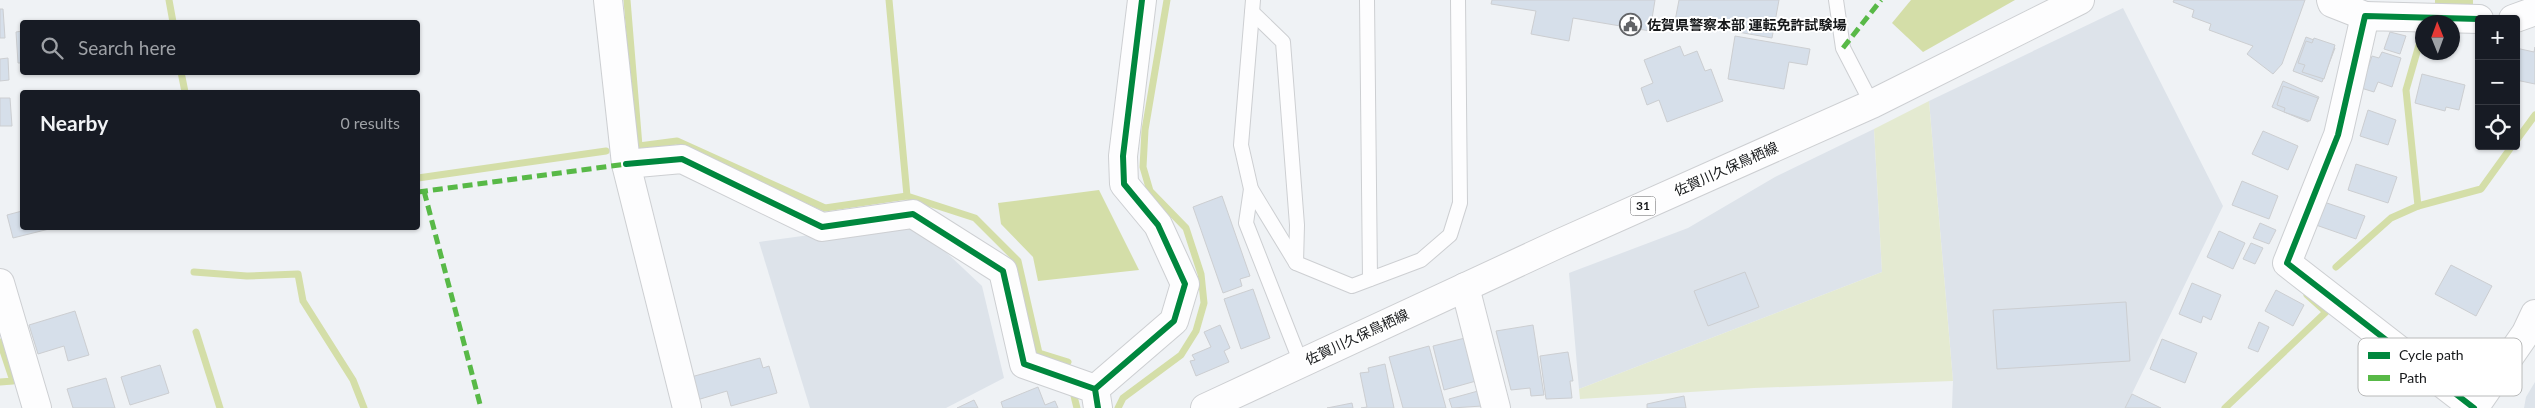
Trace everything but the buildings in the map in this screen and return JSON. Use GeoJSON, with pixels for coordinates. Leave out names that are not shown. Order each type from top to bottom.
{"type":"FeatureCollection","features":[{"type":"Feature","properties":{"kind":"street"},"geometry":{"type":"LineString","coordinates":[[608,0],[626,164],[687,408]]}},
{"type":"Feature","properties":{"kind":"street"},"geometry":{"type":"LineString","coordinates":[[626,164],[682,159],[822,228],[913,214],[1003,270],[1024,364],[1097,399],[1174,320],[1185,284],[1158,225],[1124,184],[1123,156],[1142,0]]}},
{"type":"Feature","properties":{"kind":"street","name":"佐賀川久保鳥栖線"},"geometry":{"type":"LineString","coordinates":[[1205,408],[1465,287],[1872,104],[2080,0]]}},
{"type":"Feature","properties":{"kind":"street"},"geometry":{"type":"LineString","coordinates":[[2331,0],[2332,3],[2365,16],[2475,19]]}},
{"type":"Feature","properties":{"kind":"street"},"geometry":{"type":"LineString","coordinates":[[2520,16],[2535,11]]}},
{"type":"Feature","properties":{"kind":"street"},"geometry":{"type":"LineString","coordinates":[[2365,16],[2338,135],[2287,263],[2384,338]]}},
{"type":"Feature","properties":{"kind":"street"},"geometry":{"type":"LineString","coordinates":[[0,283],[37,408]]}},
{"type":"Feature","properties":{"kind":"street"},"geometry":{"type":"LineString","coordinates":[[1465,287],[1496,408]]}},
{"type":"Feature","properties":{"kind":"street"},"geometry":{"type":"LineString","coordinates":[[2522,339],[2535,314]]}},
{"type":"Feature","properties":{"kind":"street"},"geometry":{"type":"LineString","coordinates":[[2459,396],[2474,408],[2482,396]]}},
{"type":"Feature","properties":{"kind":"lane"},"geometry":{"type":"LineString","coordinates":[[1367,0],[1370,279]]}},
{"type":"Feature","properties":{"kind":"lane"},"geometry":{"type":"LineString","coordinates":[[1252,6],[1241,145],[1251,189],[1296,263],[1352,286],[1421,260],[1450,235],[1460,203],[1458,0]]}},
{"type":"Feature","properties":{"kind":"lane"},"geometry":{"type":"LineString","coordinates":[[1836,0],[1843,48],[1872,104]]}},
{"type":"Feature","properties":{"kind":"lane"},"geometry":{"type":"LineString","coordinates":[[1252,6],[1283,42],[1297,225],[1296,263]]}},
{"type":"Feature","properties":{"kind":"lane"},"geometry":{"type":"LineString","coordinates":[[1251,189],[1246,223],[1301,363]]}},
{"type":"Feature","properties":{"kind":"shaded area"},"geometry":{"type":"Polygon","coordinates":[[[1911,0],[2015,0],[1923,52],[1892,23],[1911,0]]]}},
{"type":"Feature","properties":{"kind":"shaded area"},"geometry":{"type":"Polygon","coordinates":[[[2435,0],[2473,0],[2473,7],[2435,5],[2435,0]]]}},
{"type":"Feature","properties":{"kind":"shaded area"},"geometry":{"type":"Polygon","coordinates":[[[2123,8],[2223,206],[2125,408],[1952,408],[1953,381],[1929,101],[2123,8]]]}},
{"type":"Feature","properties":{"kind":"shaded area"},"geometry":{"type":"Polygon","coordinates":[[[1929,101],[1953,381],[1754,388],[1580,399],[1579,389],[1882,272],[1874,129],[1929,101]]]}},
{"type":"Feature","properties":{"kind":"shaded area"},"geometry":{"type":"Polygon","coordinates":[[[1874,129],[1882,272],[1579,389],[1569,273],[1688,228],[1775,177],[1874,129]]]}},
{"type":"Feature","properties":{"kind":"shaded area"},"geometry":{"type":"Polygon","coordinates":[[[1099,190],[1139,270],[1038,281],[1033,257],[1001,224],[998,203],[1099,190]]]}},
{"type":"Feature","properties":{"kind":"shaded area"},"geometry":{"type":"Polygon","coordinates":[[[913,221],[982,286],[1004,378],[946,408],[810,408],[759,242],[913,221]]]}},
{"type":"Feature","properties":{"kind":"shaded area"},"geometry":{"type":"Polygon","coordinates":[[[2535,382],[2535,408],[2524,408],[2526,397],[2535,382]]]}},
{"type":"Feature","properties":{"kind":"waterway"},"geometry":{"type":"LineString","coordinates":[[169,0],[173,20]]}},
{"type":"Feature","properties":{"kind":"waterway"},"geometry":{"type":"LineString","coordinates":[[627,0],[639,146],[677,141],[825,208],[907,196]]}},
{"type":"Feature","properties":{"kind":"waterway"},"geometry":{"type":"LineString","coordinates":[[889,0],[907,196],[975,218],[1018,261],[1039,353],[1068,362]]}},
{"type":"Feature","properties":{"kind":"waterway"},"geometry":{"type":"LineString","coordinates":[[1118,408],[1123,398],[1181,355],[1196,331],[1204,303],[1201,274],[1186,228],[1150,191],[1143,167],[1145,130],[1167,0]]}},
{"type":"Feature","properties":{"kind":"waterway"},"geometry":{"type":"LineString","coordinates":[[2415,59],[2406,90],[2418,206]]}},
{"type":"Feature","properties":{"kind":"waterway"},"geometry":{"type":"LineString","coordinates":[[182,75],[185,90]]}},
{"type":"Feature","properties":{"kind":"waterway"},"geometry":{"type":"LineString","coordinates":[[2520,136],[2535,115]]}},
{"type":"Feature","properties":{"kind":"waterway"},"geometry":{"type":"LineString","coordinates":[[2336,267],[2391,218],[2418,206],[2481,189],[2509,150]]}},
{"type":"Feature","properties":{"kind":"waterway"},"geometry":{"type":"LineString","coordinates":[[420,178],[606,151]]}},
{"type":"Feature","properties":{"kind":"waterway"},"geometry":{"type":"LineString","coordinates":[[194,272],[247,276],[298,274],[303,301],[353,380],[364,408]]}},
{"type":"Feature","properties":{"kind":"waterway"},"geometry":{"type":"LineString","coordinates":[[2225,408],[2326,312],[2307,295]]}},
{"type":"Feature","properties":{"kind":"waterway"},"geometry":{"type":"LineString","coordinates":[[196,332],[220,408]]}},
{"type":"Feature","properties":{"kind":"waterway"},"geometry":{"type":"LineString","coordinates":[[0,342],[13,381],[0,382]]}},
{"type":"Feature","properties":{"kind":"waterway"},"geometry":{"type":"LineString","coordinates":[[1074,396],[1077,408]]}},
{"type":"Feature","properties":{"kind":"marked path"},"geometry":{"type":"LineString","coordinates":[[1843,48],[1881,0]]}},
{"type":"Feature","properties":{"kind":"marked path"},"geometry":{"type":"LineString","coordinates":[[420,192],[626,164]]}},
{"type":"Feature","properties":{"kind":"marked path"},"geometry":{"type":"LineString","coordinates":[[424,191],[481,408]]}},
{"type":"Feature","properties":{"kind":"cycle path"},"geometry":{"type":"LineString","coordinates":[[1095,389],[1174,321],[1185,284],[1158,225],[1124,184],[1123,156],[1142,0]]}},
{"type":"Feature","properties":{"kind":"cycle path"},"geometry":{"type":"LineString","coordinates":[[2384,338],[2287,263],[2338,135],[2365,16],[2475,19]]}},
{"type":"Feature","properties":{"kind":"cycle path"},"geometry":{"type":"LineString","coordinates":[[626,164],[682,159],[822,227],[913,214],[1003,271],[1024,364],[1095,389],[1098,408]]}},
{"type":"Feature","properties":{"kind":"cycle path"},"geometry":{"type":"LineString","coordinates":[[2459,396],[2474,408]]}},
{"type":"Feature","properties":{"kind":"place","name":"佐賀県警察本部 運転免許試験場"},"geometry":{"type":"Point","coordinates":[1631,25]}}]}
